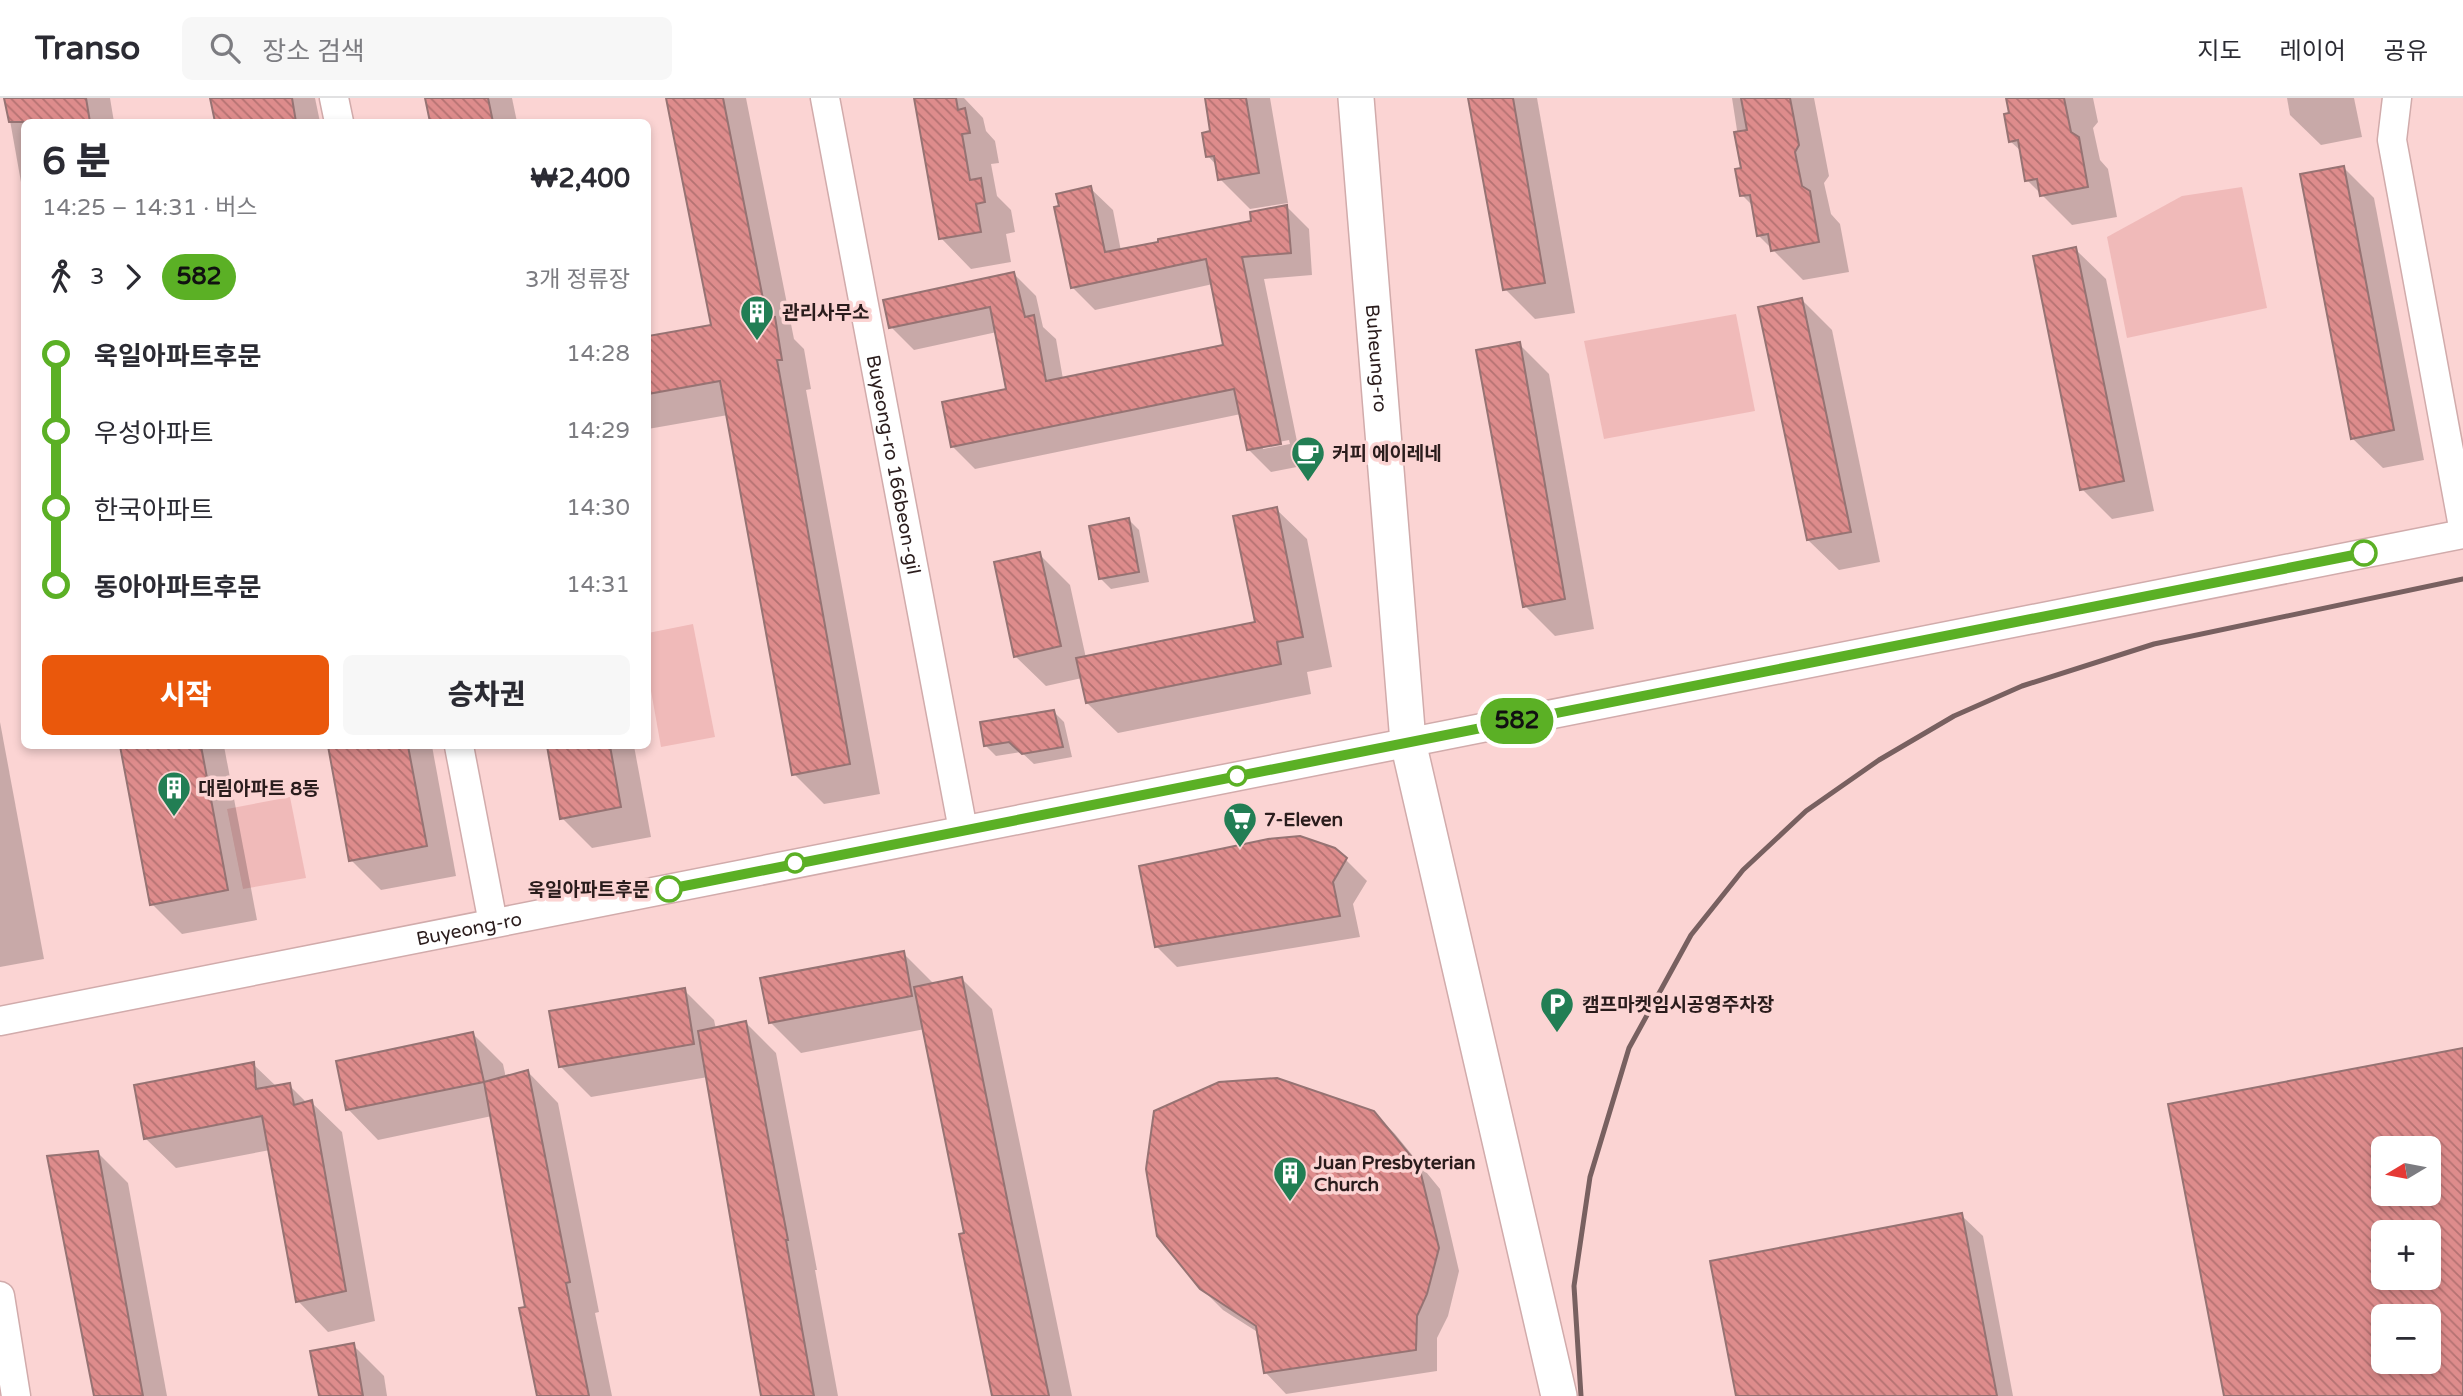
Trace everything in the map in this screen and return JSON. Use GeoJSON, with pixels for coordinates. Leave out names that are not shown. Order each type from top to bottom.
{"type":"FeatureCollection","features":[{"type":"Feature","properties":{"kind":"main road","name":"Buheung-ro"},"geometry":{"type":"LineString","coordinates":[[1356,98],[1408,742],[1559,1396]]}},
{"type":"Feature","properties":{"kind":"street"},"geometry":{"type":"LineString","coordinates":[[334,98],[338,119]]}},
{"type":"Feature","properties":{"kind":"street","name":"Buyeong-ro 166beon-gil"},"geometry":{"type":"LineString","coordinates":[[825,98],[963,830]]}},
{"type":"Feature","properties":{"kind":"street"},"geometry":{"type":"LineString","coordinates":[[2397,98],[2392,140],[2463,527]]}},
{"type":"Feature","properties":{"kind":"street","name":"Buyeong-ro"},"geometry":{"type":"LineString","coordinates":[[0,1021],[2463,534]]}},
{"type":"Feature","properties":{"kind":"street"},"geometry":{"type":"LineString","coordinates":[[460,749],[493,923]]}},
{"type":"Feature","properties":{"kind":"street"},"geometry":{"type":"LineString","coordinates":[[0,1296],[16,1396]]}},
{"type":"Feature","properties":{"kind":"shaded area"},"geometry":{"type":"Polygon","coordinates":[[[2242,187],[2267,308],[2127,338],[2107,237],[2182,196],[2242,187]]]}},
{"type":"Feature","properties":{"kind":"shaded area"},"geometry":{"type":"Polygon","coordinates":[[[1736,314],[1755,411],[1604,439],[1584,341],[1736,314]]]}},
{"type":"Feature","properties":{"kind":"shaded area"},"geometry":{"type":"Polygon","coordinates":[[[693,624],[715,737],[661,747],[651,691],[651,632],[693,624]]]}},
{"type":"Feature","properties":{"kind":"shaded area"},"geometry":{"type":"Polygon","coordinates":[[[290,797],[306,878],[243,889],[227,809],[290,797]]]}},
{"type":"Feature","properties":{"kind":"building"},"geometry":{"type":"Polygon","coordinates":[[[4,98],[86,98],[90,119],[21,119],[21,122],[9,122],[4,98]]]}},
{"type":"Feature","properties":{"kind":"building"},"geometry":{"type":"Polygon","coordinates":[[[210,98],[292,98],[296,119],[214,119],[210,98]]]}},
{"type":"Feature","properties":{"kind":"building"},"geometry":{"type":"Polygon","coordinates":[[[425,98],[488,98],[492,119],[429,119],[425,98]]]}},
{"type":"Feature","properties":{"kind":"building"},"geometry":{"type":"Polygon","coordinates":[[[666,98],[723,98],[767,319],[775,317],[782,360],[777,360],[850,764],[792,775],[720,381],[651,393],[651,335],[711,325],[666,98]]]}},
{"type":"Feature","properties":{"kind":"building"},"geometry":{"type":"Polygon","coordinates":[[[914,98],[956,98],[958,110],[965,108],[970,133],[962,134],[970,180],[981,178],[985,202],[976,204],[981,232],[939,239],[914,98]]]}},
{"type":"Feature","properties":{"kind":"building"},"geometry":{"type":"Polygon","coordinates":[[[1205,98],[1246,98],[1259,173],[1218,180],[1214,156],[1206,157],[1202,133],[1210,131],[1205,98]]]}},
{"type":"Feature","properties":{"kind":"building"},"geometry":{"type":"Polygon","coordinates":[[[1468,98],[1513,98],[1545,283],[1503,290],[1468,98]]]}},
{"type":"Feature","properties":{"kind":"building"},"geometry":{"type":"Polygon","coordinates":[[[1741,98],[1790,98],[1799,145],[1795,152],[1802,186],[1810,191],[1819,242],[1771,251],[1768,234],[1757,236],[1750,195],[1740,196],[1735,169],[1741,168],[1734,132],[1747,130],[1741,98]]]}},
{"type":"Feature","properties":{"kind":"building"},"geometry":{"type":"Polygon","coordinates":[[[2006,98],[2064,98],[2071,132],[2079,137],[2088,187],[2040,196],[2037,179],[2025,181],[2018,140],[2009,142],[2004,114],[2009,113],[2006,98]]]}},
{"type":"Feature","properties":{"kind":"building"},"geometry":{"type":"Polygon","coordinates":[[[2344,166],[2394,430],[2351,439],[2300,174],[2344,166]]]}},
{"type":"Feature","properties":{"kind":"building"},"geometry":{"type":"Polygon","coordinates":[[[1091,186],[1105,252],[1251,221],[1250,212],[1287,205],[1291,253],[1242,257],[1281,444],[1247,450],[1234,389],[951,447],[942,402],[1006,389],[990,307],[889,328],[883,300],[1014,272],[1025,317],[1034,315],[1046,381],[1223,345],[1206,259],[1071,288],[1054,207],[1059,206],[1056,194],[1091,186]]]}},
{"type":"Feature","properties":{"kind":"building"},"geometry":{"type":"Polygon","coordinates":[[[2076,247],[2124,481],[2080,490],[2033,256],[2076,247]]]}},
{"type":"Feature","properties":{"kind":"building"},"geometry":{"type":"Polygon","coordinates":[[[1802,298],[1851,532],[1807,540],[1758,307],[1802,298]]]}},
{"type":"Feature","properties":{"kind":"building"},"geometry":{"type":"Polygon","coordinates":[[[1520,342],[1565,599],[1523,607],[1476,350],[1520,342]]]}},
{"type":"Feature","properties":{"kind":"building"},"geometry":{"type":"Polygon","coordinates":[[[1277,507],[1303,637],[1277,642],[1281,664],[1086,703],[1076,658],[1255,622],[1233,516],[1277,507]]]}},
{"type":"Feature","properties":{"kind":"building"},"geometry":{"type":"Polygon","coordinates":[[[1129,518],[1139,572],[1099,579],[1089,526],[1129,518]]]}},
{"type":"Feature","properties":{"kind":"building"},"geometry":{"type":"Polygon","coordinates":[[[1040,552],[1061,646],[1014,657],[994,562],[1040,552]]]}},
{"type":"Feature","properties":{"kind":"building"},"geometry":{"type":"Polygon","coordinates":[[[1054,710],[1063,747],[1022,754],[1009,742],[984,746],[980,722],[1054,710]]]}},
{"type":"Feature","properties":{"kind":"building","name":"대림아파트 8동"},"geometry":{"type":"Polygon","coordinates":[[[121,749],[202,749],[228,890],[150,905],[121,749]]]}},
{"type":"Feature","properties":{"kind":"building"},"geometry":{"type":"Polygon","coordinates":[[[329,749],[409,749],[427,846],[349,861],[329,749]]]}},
{"type":"Feature","properties":{"kind":"building"},"geometry":{"type":"Polygon","coordinates":[[[548,749],[611,749],[621,807],[560,819],[548,749]]]}},
{"type":"Feature","properties":{"kind":"building"},"geometry":{"type":"Polygon","coordinates":[[[1300,836],[1335,848],[1347,858],[1333,882],[1340,916],[1155,947],[1139,866],[1268,839],[1300,836]]]}},
{"type":"Feature","properties":{"kind":"building"},"geometry":{"type":"Polygon","coordinates":[[[904,951],[912,996],[769,1023],[760,978],[904,951]]]}},
{"type":"Feature","properties":{"kind":"building"},"geometry":{"type":"Polygon","coordinates":[[[962,977],[1049,1396],[992,1396],[959,1234],[964,1233],[914,987],[962,977]]]}},
{"type":"Feature","properties":{"kind":"building"},"geometry":{"type":"Polygon","coordinates":[[[685,988],[694,1044],[559,1067],[549,1011],[685,988]]]}},
{"type":"Feature","properties":{"kind":"building"},"geometry":{"type":"Polygon","coordinates":[[[746,1021],[788,1240],[814,1396],[761,1396],[698,1031],[746,1021]]]}},
{"type":"Feature","properties":{"kind":"building"},"geometry":{"type":"Polygon","coordinates":[[[473,1032],[484,1082],[346,1110],[336,1061],[473,1032]]]}},
{"type":"Feature","properties":{"kind":"building"},"geometry":{"type":"Polygon","coordinates":[[[2463,1048],[2463,1396],[2224,1396],[2168,1104],[2463,1048]]]}},
{"type":"Feature","properties":{"kind":"building"},"geometry":{"type":"Polygon","coordinates":[[[254,1062],[256,1089],[290,1083],[294,1105],[312,1100],[346,1291],[296,1302],[262,1116],[144,1139],[134,1085],[254,1062]]]}},
{"type":"Feature","properties":{"kind":"building"},"geometry":{"type":"Polygon","coordinates":[[[528,1070],[570,1282],[566,1283],[589,1396],[537,1396],[519,1308],[525,1307],[484,1082],[528,1070]]]}},
{"type":"Feature","properties":{"kind":"building","name":"Juan Presbyterian Church"},"geometry":{"type":"Polygon","coordinates":[[[1277,1078],[1374,1111],[1419,1166],[1439,1248],[1427,1294],[1417,1316],[1416,1350],[1264,1373],[1256,1326],[1200,1289],[1157,1236],[1146,1169],[1154,1111],[1219,1082],[1277,1078]]]}},
{"type":"Feature","properties":{"kind":"building"},"geometry":{"type":"Polygon","coordinates":[[[98,1151],[143,1396],[94,1396],[47,1156],[98,1151]]]}},
{"type":"Feature","properties":{"kind":"building"},"geometry":{"type":"Polygon","coordinates":[[[1962,1213],[1997,1396],[1736,1396],[1710,1261],[1962,1213]]]}},
{"type":"Feature","properties":{"kind":"building"},"geometry":{"type":"Polygon","coordinates":[[[354,1343],[363,1396],[319,1396],[310,1351],[354,1343]]]}},
{"type":"Feature","properties":{"kind":"railway"},"geometry":{"type":"LineString","coordinates":[[1581,1396],[1574,1286],[1590,1177],[1629,1048],[1691,935],[1743,870],[1806,811],[1879,760],[1954,716],[2022,686],[2154,644],[2463,579]]}},
{"type":"Feature","properties":{"kind":"bus line","name":"582"},"geometry":{"type":"LineString","coordinates":[[669,889],[2364,553]]}},
{"type":"Feature","properties":{"kind":"place","name":"관리사무소"},"geometry":{"type":"Point","coordinates":[757,342]}},
{"type":"Feature","properties":{"kind":"place","name":"커피 에이레네"},"geometry":{"type":"Point","coordinates":[1308,483]}},
{"type":"Feature","properties":{"kind":"place","name":"대림아파트 8동"},"geometry":{"type":"Point","coordinates":[174,818]}},
{"type":"Feature","properties":{"kind":"place","name":"7-Eleven"},"geometry":{"type":"Point","coordinates":[1240,849]}},
{"type":"Feature","properties":{"kind":"place","name":"욱일아파트후문"},"geometry":{"type":"Point","coordinates":[669,889]}},
{"type":"Feature","properties":{"kind":"place","name":"캠프마켓임시공영주차장"},"geometry":{"type":"Point","coordinates":[1557,1034]}},
{"type":"Feature","properties":{"kind":"place","name":"Juan Presbyterian Church"},"geometry":{"type":"Point","coordinates":[1290,1203]}}]}
